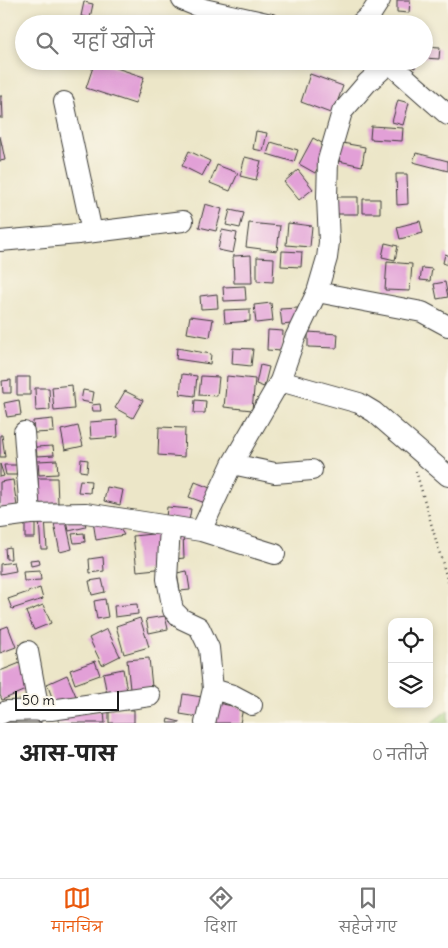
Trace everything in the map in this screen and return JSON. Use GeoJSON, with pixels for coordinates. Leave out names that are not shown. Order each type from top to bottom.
{"type":"FeatureCollection","features":[{"type":"Feature","properties":{"kind":"street"},"geometry":{"type":"LineString","coordinates":[[182,0],[204,9],[231,15]]}},
{"type":"Feature","properties":{"kind":"street"},"geometry":{"type":"LineString","coordinates":[[370,15],[380,0]]}},
{"type":"Feature","properties":{"kind":"street"},"geometry":{"type":"LineString","coordinates":[[201,531],[232,464],[280,381],[295,338],[317,292],[327,258],[329,242],[328,160],[338,122],[351,100],[379,70]]}},
{"type":"Feature","properties":{"kind":"street"},"geometry":{"type":"LineString","coordinates":[[396,70],[448,116]]}},
{"type":"Feature","properties":{"kind":"street"},"geometry":{"type":"LineString","coordinates":[[64,102],[92,232]]}},
{"type":"Feature","properties":{"kind":"street"},"geometry":{"type":"LineString","coordinates":[[0,241],[183,221]]}},
{"type":"Feature","properties":{"kind":"street"},"geometry":{"type":"LineString","coordinates":[[317,292],[422,312],[448,326]]}},
{"type":"Feature","properties":{"kind":"street"},"geometry":{"type":"LineString","coordinates":[[280,381],[359,403],[374,412],[448,476]]}},
{"type":"Feature","properties":{"kind":"street"},"geometry":{"type":"LineString","coordinates":[[24,432],[30,514]]}},
{"type":"Feature","properties":{"kind":"street"},"geometry":{"type":"LineString","coordinates":[[232,464],[275,473],[312,470]]}},
{"type":"Feature","properties":{"kind":"street"},"geometry":{"type":"LineString","coordinates":[[0,518],[30,514],[86,513],[201,531],[275,554]]}},
{"type":"Feature","properties":{"kind":"street"},"geometry":{"type":"LineString","coordinates":[[170,527],[168,578],[172,605],[176,615],[199,627],[209,648],[213,689],[205,723]]}},
{"type":"Feature","properties":{"kind":"street"},"geometry":{"type":"LineString","coordinates":[[28,651],[39,711]]}},
{"type":"Feature","properties":{"kind":"street"},"geometry":{"type":"LineString","coordinates":[[213,689],[233,695],[252,705]]}},
{"type":"Feature","properties":{"kind":"street"},"geometry":{"type":"LineString","coordinates":[[0,714],[7,711],[39,711],[150,696]]}},
{"type":"Feature","properties":{"kind":"path"},"geometry":{"type":"LineString","coordinates":[[416,470],[448,582]]}},
{"type":"Feature","properties":{"kind":"green space"},"geometry":{"type":"Polygon","coordinates":[[[448,710],[448,723],[431,723],[448,710]]]}},
{"type":"Feature","properties":{"kind":"building"},"geometry":{"type":"Polygon","coordinates":[[[397,0],[410,0],[409,13],[397,12],[397,0]]]}},
{"type":"Feature","properties":{"kind":"building"},"geometry":{"type":"Polygon","coordinates":[[[84,2],[93,4],[91,15],[81,15],[84,2]]]}},
{"type":"Feature","properties":{"kind":"building"},"geometry":{"type":"Polygon","coordinates":[[[433,47],[440,47],[439,59],[433,59],[433,47]]]}},
{"type":"Feature","properties":{"kind":"building"},"geometry":{"type":"Polygon","coordinates":[[[92,70],[123,70],[144,77],[135,104],[86,88],[92,70]]]}},
{"type":"Feature","properties":{"kind":"building"},"geometry":{"type":"Polygon","coordinates":[[[310,74],[343,86],[333,114],[301,102],[310,74]]]}},
{"type":"Feature","properties":{"kind":"building"},"geometry":{"type":"Polygon","coordinates":[[[0,96],[2,96],[3,118],[0,118],[0,96]]]}},
{"type":"Feature","properties":{"kind":"building"},"geometry":{"type":"Polygon","coordinates":[[[398,100],[409,103],[403,125],[392,122],[398,100]]]}},
{"type":"Feature","properties":{"kind":"building"},"geometry":{"type":"Polygon","coordinates":[[[371,126],[403,128],[402,141],[370,139],[371,126]]]}},
{"type":"Feature","properties":{"kind":"building"},"geometry":{"type":"Polygon","coordinates":[[[256,131],[267,133],[263,151],[253,149],[256,131]]]}},
{"type":"Feature","properties":{"kind":"building"},"geometry":{"type":"Polygon","coordinates":[[[0,136],[5,160],[0,161],[0,136]]]}},
{"type":"Feature","properties":{"kind":"building"},"geometry":{"type":"Polygon","coordinates":[[[313,138],[329,147],[315,173],[299,164],[313,138]]]}},
{"type":"Feature","properties":{"kind":"building"},"geometry":{"type":"Polygon","coordinates":[[[271,142],[298,150],[294,162],[267,154],[271,142]]]}},
{"type":"Feature","properties":{"kind":"building"},"geometry":{"type":"Polygon","coordinates":[[[342,143],[365,147],[362,166],[339,161],[342,143]]]}},
{"type":"Feature","properties":{"kind":"building"},"geometry":{"type":"Polygon","coordinates":[[[189,151],[210,161],[202,176],[182,166],[189,151]]]}},
{"type":"Feature","properties":{"kind":"building"},"geometry":{"type":"Polygon","coordinates":[[[416,153],[448,161],[448,171],[413,162],[416,153]]]}},
{"type":"Feature","properties":{"kind":"building"},"geometry":{"type":"Polygon","coordinates":[[[245,157],[261,161],[256,180],[240,176],[245,157]]]}},
{"type":"Feature","properties":{"kind":"building"},"geometry":{"type":"Polygon","coordinates":[[[217,165],[238,173],[230,191],[210,183],[217,165]]]}},
{"type":"Feature","properties":{"kind":"building"},"geometry":{"type":"Polygon","coordinates":[[[298,170],[313,189],[299,200],[284,182],[298,170]]]}},
{"type":"Feature","properties":{"kind":"building"},"geometry":{"type":"Polygon","coordinates":[[[396,174],[407,174],[408,204],[397,205],[396,174]]]}},
{"type":"Feature","properties":{"kind":"building"},"geometry":{"type":"Polygon","coordinates":[[[335,197],[358,197],[358,214],[336,214],[335,197]]]}},
{"type":"Feature","properties":{"kind":"building"},"geometry":{"type":"Polygon","coordinates":[[[363,199],[380,199],[380,213],[363,213],[363,199]]]}},
{"type":"Feature","properties":{"kind":"building"},"geometry":{"type":"Polygon","coordinates":[[[205,204],[222,209],[216,231],[199,227],[205,204]]]}},
{"type":"Feature","properties":{"kind":"building"},"geometry":{"type":"Polygon","coordinates":[[[230,210],[244,213],[240,228],[226,225],[230,210]]]}},
{"type":"Feature","properties":{"kind":"building"},"geometry":{"type":"Polygon","coordinates":[[[420,221],[423,233],[400,239],[397,227],[420,221]]]}},
{"type":"Feature","properties":{"kind":"building"},"geometry":{"type":"Polygon","coordinates":[[[249,223],[280,226],[277,251],[246,247],[249,223]]]}},
{"type":"Feature","properties":{"kind":"building"},"geometry":{"type":"Polygon","coordinates":[[[288,223],[312,226],[310,247],[286,245],[288,223]]]}},
{"type":"Feature","properties":{"kind":"building"},"geometry":{"type":"Polygon","coordinates":[[[222,230],[237,233],[233,253],[218,250],[222,230]]]}},
{"type":"Feature","properties":{"kind":"building"},"geometry":{"type":"Polygon","coordinates":[[[385,243],[398,246],[395,260],[382,257],[385,243]]]}},
{"type":"Feature","properties":{"kind":"building"},"geometry":{"type":"Polygon","coordinates":[[[282,251],[302,252],[301,267],[281,266],[282,251]]]}},
{"type":"Feature","properties":{"kind":"building"},"geometry":{"type":"Polygon","coordinates":[[[445,254],[448,255],[448,265],[443,263],[445,254]]]}},
{"type":"Feature","properties":{"kind":"building"},"geometry":{"type":"Polygon","coordinates":[[[251,255],[252,283],[234,283],[233,256],[251,255]]]}},
{"type":"Feature","properties":{"kind":"building"},"geometry":{"type":"Polygon","coordinates":[[[257,257],[274,258],[273,282],[257,281],[257,257]]]}},
{"type":"Feature","properties":{"kind":"building"},"geometry":{"type":"Polygon","coordinates":[[[387,262],[412,264],[410,291],[385,290],[387,262]]]}},
{"type":"Feature","properties":{"kind":"building"},"geometry":{"type":"Polygon","coordinates":[[[422,268],[432,269],[430,281],[420,280],[422,268]]]}},
{"type":"Feature","properties":{"kind":"building"},"geometry":{"type":"Polygon","coordinates":[[[445,282],[448,297],[437,299],[434,284],[445,282]]]}},
{"type":"Feature","properties":{"kind":"building"},"geometry":{"type":"Polygon","coordinates":[[[245,286],[246,300],[224,301],[223,287],[245,286]]]}},
{"type":"Feature","properties":{"kind":"building"},"geometry":{"type":"Polygon","coordinates":[[[217,294],[218,308],[201,309],[200,296],[217,294]]]}},
{"type":"Feature","properties":{"kind":"building"},"geometry":{"type":"Polygon","coordinates":[[[271,303],[273,321],[256,323],[254,305],[271,303]]]}},
{"type":"Feature","properties":{"kind":"building"},"geometry":{"type":"Polygon","coordinates":[[[298,308],[299,323],[282,325],[280,309],[298,308]]]}},
{"type":"Feature","properties":{"kind":"building"},"geometry":{"type":"Polygon","coordinates":[[[250,309],[250,321],[225,323],[224,310],[250,309]]]}},
{"type":"Feature","properties":{"kind":"building"},"geometry":{"type":"Polygon","coordinates":[[[190,316],[213,319],[210,337],[187,333],[190,316]]]}},
{"type":"Feature","properties":{"kind":"building"},"geometry":{"type":"Polygon","coordinates":[[[268,330],[283,331],[282,351],[267,350],[268,330]]]}},
{"type":"Feature","properties":{"kind":"building"},"geometry":{"type":"Polygon","coordinates":[[[308,332],[338,334],[337,348],[308,347],[308,332]]]}},
{"type":"Feature","properties":{"kind":"building"},"geometry":{"type":"Polygon","coordinates":[[[177,348],[211,354],[210,364],[176,359],[177,348]]]}},
{"type":"Feature","properties":{"kind":"building"},"geometry":{"type":"Polygon","coordinates":[[[233,348],[253,349],[251,366],[232,364],[233,348]]]}},
{"type":"Feature","properties":{"kind":"building"},"geometry":{"type":"Polygon","coordinates":[[[260,365],[269,367],[264,387],[256,384],[260,365]]]}},
{"type":"Feature","properties":{"kind":"building"},"geometry":{"type":"Polygon","coordinates":[[[182,374],[197,376],[195,396],[180,394],[182,374]]]}},
{"type":"Feature","properties":{"kind":"building"},"geometry":{"type":"Polygon","coordinates":[[[201,376],[219,377],[217,396],[199,395],[201,376]]]}},
{"type":"Feature","properties":{"kind":"building"},"geometry":{"type":"Polygon","coordinates":[[[227,376],[255,379],[252,410],[224,407],[227,376]]]}},
{"type":"Feature","properties":{"kind":"building"},"geometry":{"type":"Polygon","coordinates":[[[17,377],[30,377],[30,395],[17,395],[17,377]]]}},
{"type":"Feature","properties":{"kind":"building"},"geometry":{"type":"Polygon","coordinates":[[[11,380],[11,393],[3,393],[2,381],[11,380]]]}},
{"type":"Feature","properties":{"kind":"building"},"geometry":{"type":"Polygon","coordinates":[[[72,385],[74,409],[54,411],[52,387],[72,385]]]}},
{"type":"Feature","properties":{"kind":"building"},"geometry":{"type":"Polygon","coordinates":[[[35,388],[49,388],[50,410],[36,411],[35,388]]]}},
{"type":"Feature","properties":{"kind":"building"},"geometry":{"type":"Polygon","coordinates":[[[83,390],[94,392],[92,403],[81,401],[83,390]]]}},
{"type":"Feature","properties":{"kind":"building"},"geometry":{"type":"Polygon","coordinates":[[[125,391],[143,400],[133,418],[115,408],[125,391]]]}},
{"type":"Feature","properties":{"kind":"building"},"geometry":{"type":"Polygon","coordinates":[[[19,400],[21,415],[7,417],[4,403],[19,400]]]}},
{"type":"Feature","properties":{"kind":"building"},"geometry":{"type":"Polygon","coordinates":[[[195,400],[206,401],[205,413],[194,413],[195,400]]]}},
{"type":"Feature","properties":{"kind":"building"},"geometry":{"type":"Polygon","coordinates":[[[100,404],[101,411],[93,411],[92,405],[100,404]]]}},
{"type":"Feature","properties":{"kind":"building"},"geometry":{"type":"Polygon","coordinates":[[[53,419],[54,432],[34,433],[33,421],[53,419]]]}},
{"type":"Feature","properties":{"kind":"building"},"geometry":{"type":"Polygon","coordinates":[[[117,420],[118,437],[91,439],[90,422],[117,420]]]}},
{"type":"Feature","properties":{"kind":"building"},"geometry":{"type":"Polygon","coordinates":[[[78,426],[83,446],[65,450],[61,430],[78,426]]]}},
{"type":"Feature","properties":{"kind":"building"},"geometry":{"type":"Polygon","coordinates":[[[159,427],[185,428],[184,457],[158,455],[159,427]]]}},
{"type":"Feature","properties":{"kind":"building"},"geometry":{"type":"Polygon","coordinates":[[[0,435],[2,435],[5,457],[0,457],[0,435]]]}},
{"type":"Feature","properties":{"kind":"building"},"geometry":{"type":"Polygon","coordinates":[[[53,446],[54,455],[37,456],[36,447],[53,446]]]}},
{"type":"Feature","properties":{"kind":"building"},"geometry":{"type":"Polygon","coordinates":[[[81,459],[88,460],[87,472],[80,471],[81,459]]]}},
{"type":"Feature","properties":{"kind":"building"},"geometry":{"type":"Polygon","coordinates":[[[57,460],[58,474],[39,475],[38,461],[57,460]]]}},
{"type":"Feature","properties":{"kind":"building"},"geometry":{"type":"Polygon","coordinates":[[[0,464],[4,476],[0,477],[0,464]]]}},
{"type":"Feature","properties":{"kind":"building"},"geometry":{"type":"Polygon","coordinates":[[[4,465],[18,465],[18,475],[6,475],[4,465]]]}},
{"type":"Feature","properties":{"kind":"building"},"geometry":{"type":"Polygon","coordinates":[[[38,478],[57,478],[58,503],[39,504],[38,478]]]}},
{"type":"Feature","properties":{"kind":"building"},"geometry":{"type":"Polygon","coordinates":[[[13,480],[17,506],[0,509],[0,482],[13,480]]]}},
{"type":"Feature","properties":{"kind":"building"},"geometry":{"type":"Polygon","coordinates":[[[80,480],[91,481],[90,493],[78,492],[80,480]]]}},
{"type":"Feature","properties":{"kind":"building"},"geometry":{"type":"Polygon","coordinates":[[[195,482],[210,488],[205,503],[189,497],[195,482]]]}},
{"type":"Feature","properties":{"kind":"building"},"geometry":{"type":"Polygon","coordinates":[[[107,487],[123,490],[120,505],[104,501],[107,487]]]}},
{"type":"Feature","properties":{"kind":"building"},"geometry":{"type":"Polygon","coordinates":[[[167,507],[191,509],[189,521],[166,518],[167,507]]]}},
{"type":"Feature","properties":{"kind":"building"},"geometry":{"type":"Polygon","coordinates":[[[65,517],[72,549],[60,552],[53,519],[65,517]]]}},
{"type":"Feature","properties":{"kind":"building"},"geometry":{"type":"Polygon","coordinates":[[[45,518],[47,549],[41,549],[39,519],[45,518]]]}},
{"type":"Feature","properties":{"kind":"building"},"geometry":{"type":"Polygon","coordinates":[[[84,518],[86,527],[69,531],[67,521],[84,518]]]}},
{"type":"Feature","properties":{"kind":"building"},"geometry":{"type":"Polygon","coordinates":[[[93,521],[115,521],[124,535],[96,540],[93,521]]]}},
{"type":"Feature","properties":{"kind":"building"},"geometry":{"type":"Polygon","coordinates":[[[25,523],[35,523],[35,538],[25,538],[25,523]]]}},
{"type":"Feature","properties":{"kind":"building"},"geometry":{"type":"Polygon","coordinates":[[[84,533],[85,542],[74,543],[72,534],[84,533]]]}},
{"type":"Feature","properties":{"kind":"building"},"geometry":{"type":"Polygon","coordinates":[[[162,533],[166,568],[137,571],[133,536],[162,533]]]}},
{"type":"Feature","properties":{"kind":"building"},"geometry":{"type":"Polygon","coordinates":[[[183,533],[184,558],[176,559],[175,534],[183,533]]]}},
{"type":"Feature","properties":{"kind":"building"},"geometry":{"type":"Polygon","coordinates":[[[10,547],[11,559],[6,559],[5,548],[10,547]]]}},
{"type":"Feature","properties":{"kind":"building"},"geometry":{"type":"Polygon","coordinates":[[[103,557],[104,571],[90,573],[89,559],[103,557]]]}},
{"type":"Feature","properties":{"kind":"building"},"geometry":{"type":"Polygon","coordinates":[[[39,559],[40,564],[31,566],[30,560],[39,559]]]}},
{"type":"Feature","properties":{"kind":"building"},"geometry":{"type":"Polygon","coordinates":[[[14,562],[16,571],[0,574],[0,564],[14,562]]]}},
{"type":"Feature","properties":{"kind":"building"},"geometry":{"type":"Polygon","coordinates":[[[40,571],[41,580],[24,581],[23,572],[40,571]]]}},
{"type":"Feature","properties":{"kind":"building"},"geometry":{"type":"Polygon","coordinates":[[[187,571],[190,590],[180,591],[177,573],[187,571]]]}},
{"type":"Feature","properties":{"kind":"building"},"geometry":{"type":"Polygon","coordinates":[[[102,579],[105,592],[92,595],[89,581],[102,579]]]}},
{"type":"Feature","properties":{"kind":"building"},"geometry":{"type":"Polygon","coordinates":[[[40,588],[43,599],[12,609],[8,599],[40,588]]]}},
{"type":"Feature","properties":{"kind":"building"},"geometry":{"type":"Polygon","coordinates":[[[105,599],[108,617],[97,619],[94,601],[105,599]]]}},
{"type":"Feature","properties":{"kind":"building"},"geometry":{"type":"Polygon","coordinates":[[[137,604],[138,614],[115,617],[114,606],[137,604]]]}},
{"type":"Feature","properties":{"kind":"building"},"geometry":{"type":"Polygon","coordinates":[[[43,605],[51,623],[34,630],[26,612],[43,605]]]}},
{"type":"Feature","properties":{"kind":"building"},"geometry":{"type":"Polygon","coordinates":[[[165,616],[168,629],[149,633],[146,619],[165,616]]]}},
{"type":"Feature","properties":{"kind":"building"},"geometry":{"type":"Polygon","coordinates":[[[140,618],[149,647],[124,654],[116,626],[140,618]]]}},
{"type":"Feature","properties":{"kind":"building"},"geometry":{"type":"Polygon","coordinates":[[[8,626],[16,647],[0,653],[0,629],[8,626]]]}},
{"type":"Feature","properties":{"kind":"building"},"geometry":{"type":"Polygon","coordinates":[[[107,629],[120,656],[102,665],[89,638],[107,629]]]}},
{"type":"Feature","properties":{"kind":"building"},"geometry":{"type":"Polygon","coordinates":[[[149,658],[152,687],[130,689],[127,660],[149,658]]]}},
{"type":"Feature","properties":{"kind":"building"},"geometry":{"type":"Polygon","coordinates":[[[95,661],[100,675],[75,684],[70,670],[95,661]]]}},
{"type":"Feature","properties":{"kind":"building"},"geometry":{"type":"Polygon","coordinates":[[[20,663],[30,688],[2,700],[0,695],[0,671],[20,663]]]}},
{"type":"Feature","properties":{"kind":"building"},"geometry":{"type":"Polygon","coordinates":[[[123,669],[127,691],[107,695],[103,673],[123,669]]]}},
{"type":"Feature","properties":{"kind":"building"},"geometry":{"type":"Polygon","coordinates":[[[67,675],[76,696],[55,705],[47,684],[67,675]]]}},
{"type":"Feature","properties":{"kind":"building"},"geometry":{"type":"Polygon","coordinates":[[[183,694],[208,698],[205,718],[180,714],[183,694]]]}},
{"type":"Feature","properties":{"kind":"building"},"geometry":{"type":"Polygon","coordinates":[[[217,703],[243,708],[240,723],[213,723],[217,703]]]}},
{"type":"Feature","properties":{"kind":"building"},"geometry":{"type":"Polygon","coordinates":[[[109,709],[134,710],[134,723],[109,723],[109,709]]]}},
{"type":"Feature","properties":{"kind":"building"},"geometry":{"type":"Polygon","coordinates":[[[104,711],[105,723],[59,723],[59,714],[104,711]]]}},
{"type":"Feature","properties":{"kind":"building"},"geometry":{"type":"Polygon","coordinates":[[[40,713],[41,723],[4,723],[4,716],[40,713]]]}},
{"type":"Feature","properties":{"kind":"building"},"geometry":{"type":"Polygon","coordinates":[[[168,719],[180,722],[180,723],[167,723],[168,719]]]}}]}
